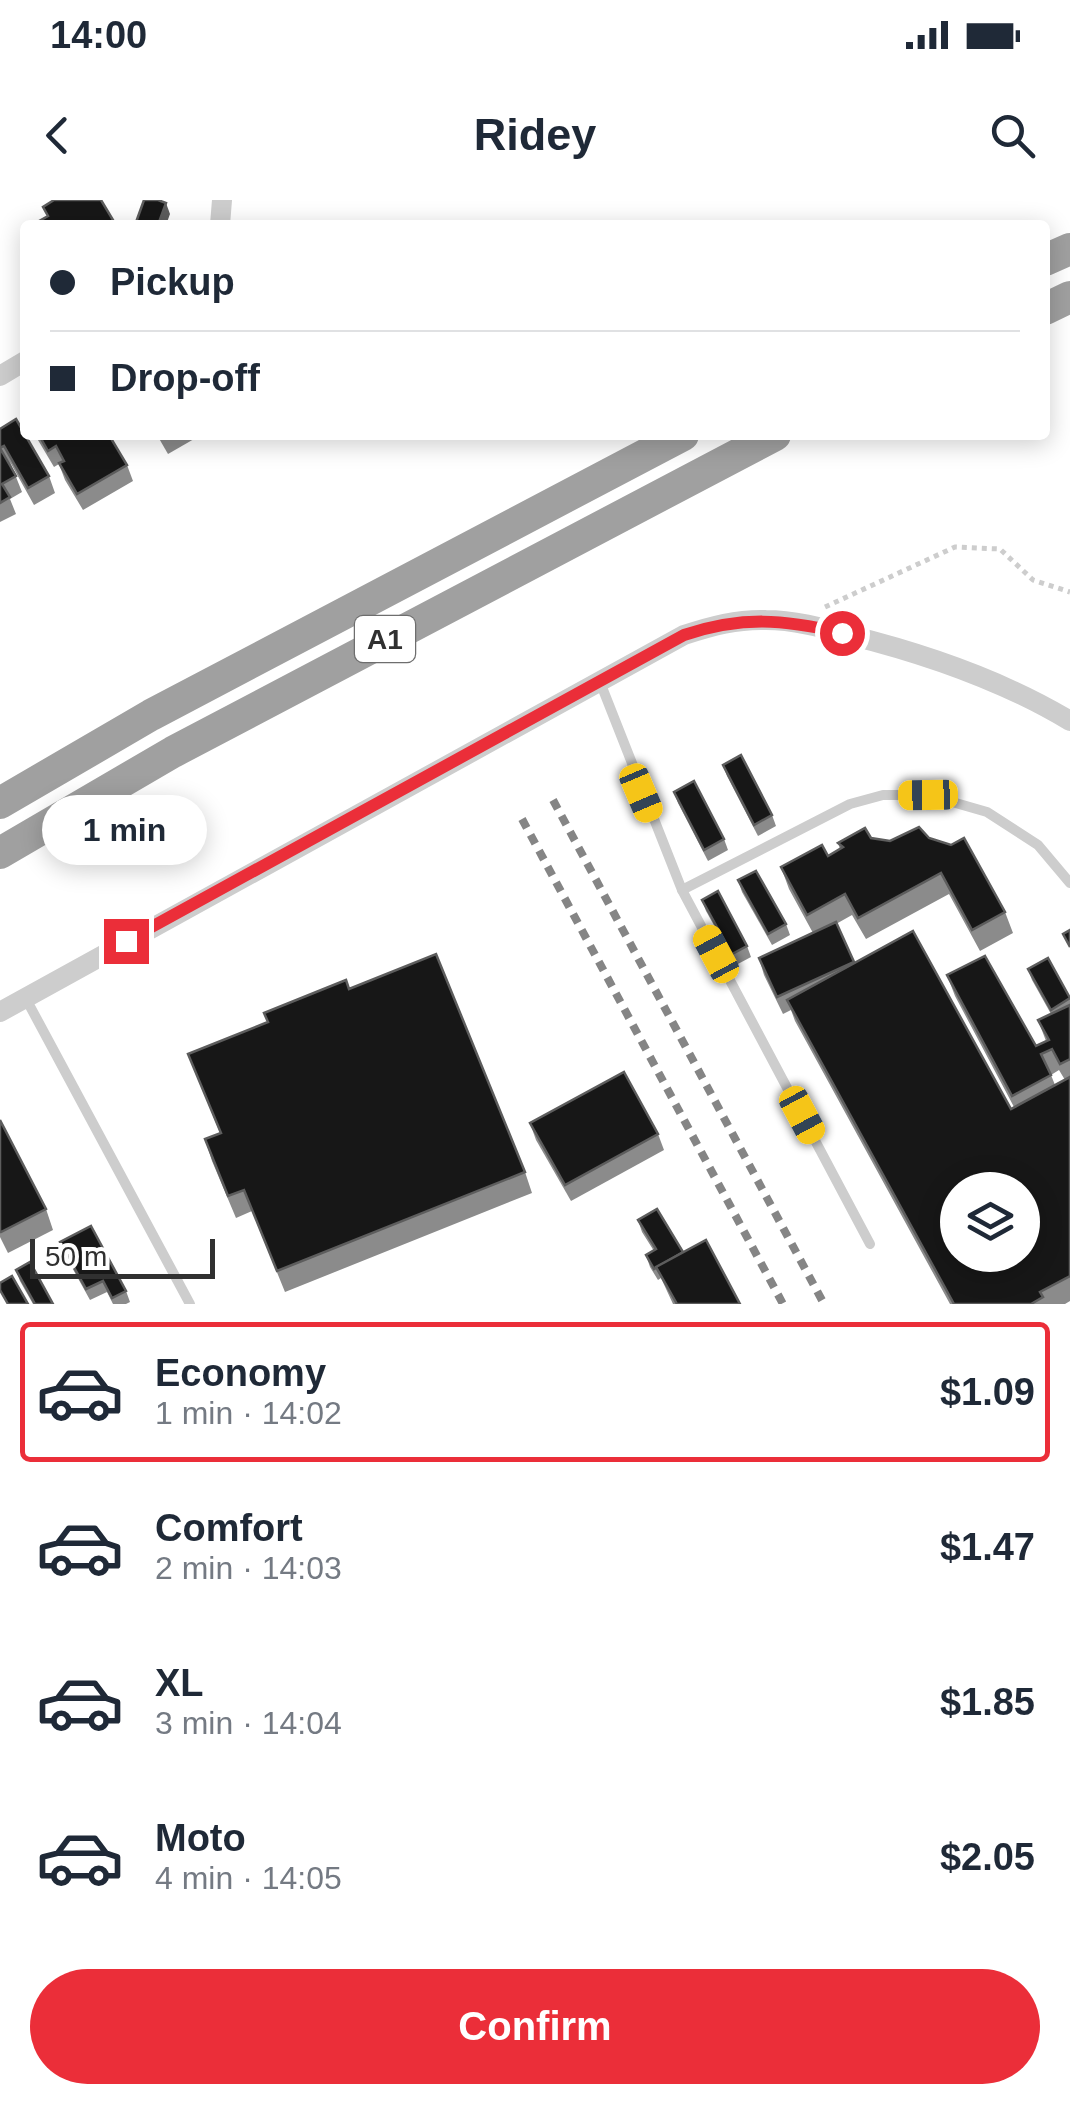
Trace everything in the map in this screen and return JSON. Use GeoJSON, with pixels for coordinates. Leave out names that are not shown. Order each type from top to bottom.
{"type":"FeatureCollection","features":[{"type":"Feature","properties":{"kind":"highway","name":"A1"},"geometry":{"type":"LineString","coordinates":[[0,803],[151,715],[674,440]]}},
{"type":"Feature","properties":{"kind":"highway","name":"A1"},"geometry":{"type":"LineString","coordinates":[[0,853],[173,752],[766,440]]}},
{"type":"Feature","properties":{"kind":"street"},"geometry":{"type":"LineString","coordinates":[[0,1012],[684,635],[725,622],[790,623],[901,648],[963,670],[1070,721]]}},
{"type":"Feature","properties":{"kind":"lane"},"geometry":{"type":"LineString","coordinates":[[599,681],[682,890],[870,1244]]}},
{"type":"Feature","properties":{"kind":"lane"},"geometry":{"type":"LineString","coordinates":[[682,890],[850,804],[883,795],[928,795],[987,812],[1038,846],[1070,882]]}},
{"type":"Feature","properties":{"kind":"lane"},"geometry":{"type":"LineString","coordinates":[[24,997],[190,1304]]}},
{"type":"Feature","properties":{"kind":"path"},"geometry":{"type":"LineString","coordinates":[[790,623],[955,547],[1000,550],[1033,580],[1070,592]]}},
{"type":"Feature","properties":{"kind":"building"},"geometry":{"type":"Polygon","coordinates":[[[54,200],[101,200],[113,220],[41,220],[48,216],[43,207],[54,200]]]}},
{"type":"Feature","properties":{"kind":"building"},"geometry":{"type":"Polygon","coordinates":[[[144,200],[166,203],[160,220],[137,220],[144,200]]]}},
{"type":"Feature","properties":{"kind":"building"},"geometry":{"type":"Polygon","coordinates":[[[16,419],[20,440],[28,440],[49,476],[28,488],[4,446],[0,448],[0,429],[16,419]]]}},
{"type":"Feature","properties":{"kind":"building"},"geometry":{"type":"Polygon","coordinates":[[[42,440],[112,440],[127,465],[77,494],[59,463],[64,461],[56,446],[48,451],[42,440]]]}},
{"type":"Feature","properties":{"kind":"building"},"geometry":{"type":"Polygon","coordinates":[[[0,448],[16,476],[2,484],[10,497],[0,503],[0,448]]]}},
{"type":"Feature","properties":{"kind":"building"},"geometry":{"type":"Polygon","coordinates":[[[741,755],[772,815],[754,825],[723,765],[741,755]]]}},
{"type":"Feature","properties":{"kind":"building"},"geometry":{"type":"Polygon","coordinates":[[[694,781],[724,839],[704,850],[674,792],[694,781]]]}},
{"type":"Feature","properties":{"kind":"building"},"geometry":{"type":"Polygon","coordinates":[[[919,827],[929,838],[951,845],[964,838],[1005,912],[972,930],[941,873],[858,918],[845,894],[807,915],[781,867],[822,845],[828,856],[843,847],[838,843],[865,828],[871,838],[890,841],[919,827]]]}},
{"type":"Feature","properties":{"kind":"building"},"geometry":{"type":"Polygon","coordinates":[[[756,871],[786,924],[768,934],[738,880],[756,871]]]}},
{"type":"Feature","properties":{"kind":"building"},"geometry":{"type":"Polygon","coordinates":[[[718,891],[747,946],[732,954],[702,900],[718,891]]]}},
{"type":"Feature","properties":{"kind":"building"},"geometry":{"type":"Polygon","coordinates":[[[836,922],[854,962],[777,997],[759,958],[836,922]]]}},
{"type":"Feature","properties":{"kind":"building"},"geometry":{"type":"Polygon","coordinates":[[[913,931],[1011,1109],[1070,1077],[1070,1276],[1040,1292],[1043,1297],[1031,1304],[954,1304],[787,1000],[913,931]]]}},
{"type":"Feature","properties":{"kind":"building"},"geometry":{"type":"Polygon","coordinates":[[[436,954],[525,1172],[277,1271],[244,1190],[228,1196],[205,1139],[221,1133],[188,1054],[268,1022],[264,1013],[346,980],[349,989],[436,954]]]}},
{"type":"Feature","properties":{"kind":"building"},"geometry":{"type":"Polygon","coordinates":[[[985,956],[1036,1046],[1049,1040],[1038,1020],[1070,1005],[1070,1059],[1060,1064],[1052,1049],[1041,1054],[1051,1075],[1012,1096],[947,975],[985,956]]]}},
{"type":"Feature","properties":{"kind":"building"},"geometry":{"type":"Polygon","coordinates":[[[1048,958],[1070,998],[1051,1010],[1028,969],[1048,958]]]}},
{"type":"Feature","properties":{"kind":"building"},"geometry":{"type":"Polygon","coordinates":[[[624,1072],[658,1134],[565,1185],[530,1123],[624,1072]]]}},
{"type":"Feature","properties":{"kind":"building"},"geometry":{"type":"Polygon","coordinates":[[[0,1120],[46,1209],[1,1232],[0,1231],[0,1120]]]}},
{"type":"Feature","properties":{"kind":"building"},"geometry":{"type":"Polygon","coordinates":[[[657,1209],[683,1252],[654,1269],[646,1255],[656,1249],[638,1220],[657,1209]]]}},
{"type":"Feature","properties":{"kind":"building"},"geometry":{"type":"Polygon","coordinates":[[[91,1226],[126,1291],[112,1298],[103,1281],[86,1289],[60,1242],[91,1226]]]}},
{"type":"Feature","properties":{"kind":"building"},"geometry":{"type":"Polygon","coordinates":[[[706,1240],[740,1304],[677,1304],[656,1267],[706,1240]]]}},
{"type":"Feature","properties":{"kind":"building"},"geometry":{"type":"Polygon","coordinates":[[[30,1262],[53,1304],[35,1304],[16,1270],[30,1262]]]}},
{"type":"Feature","properties":{"kind":"building"},"geometry":{"type":"Polygon","coordinates":[[[12,1276],[28,1304],[8,1304],[0,1290],[0,1283],[12,1276]]]}},
{"type":"Feature","properties":{"kind":"railway"},"geometry":{"type":"LineString","coordinates":[[553,800],[824,1304]]}},
{"type":"Feature","properties":{"kind":"railway"},"geometry":{"type":"LineString","coordinates":[[522,819],[783,1304]]}},
{"type":"Feature","properties":{"kind":"route"},"geometry":{"type":"LineString","coordinates":[[126,941],[684,635],[725,622],[769,620],[842,633]]}}]}
